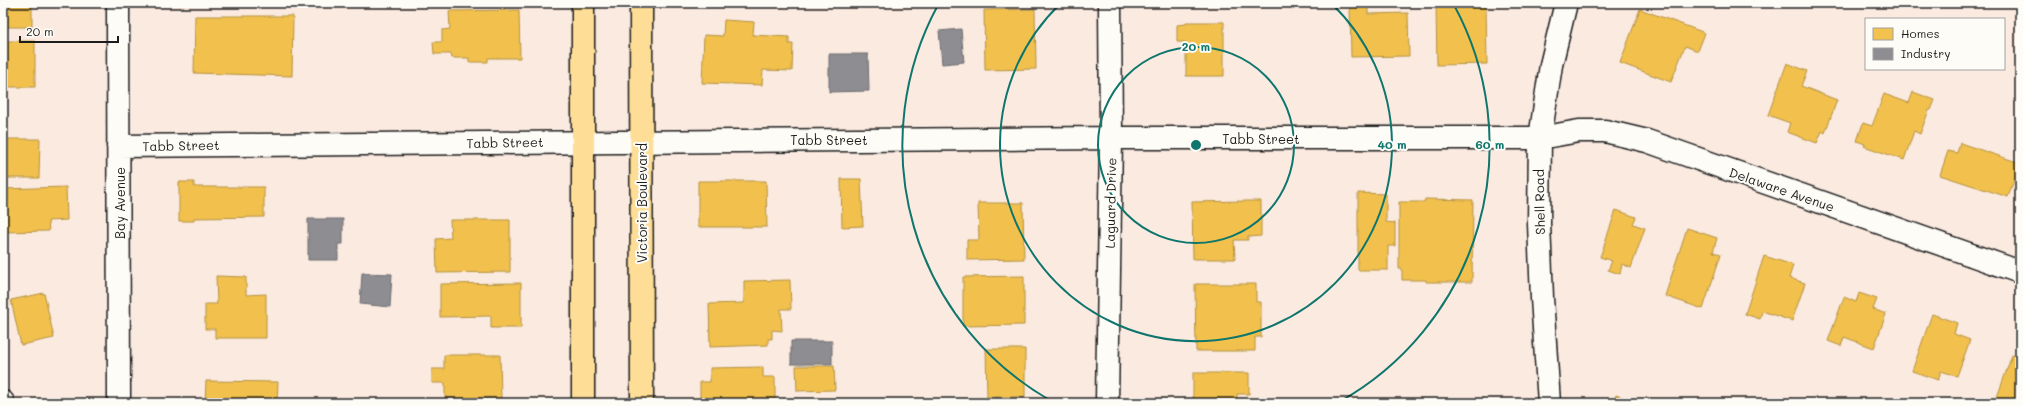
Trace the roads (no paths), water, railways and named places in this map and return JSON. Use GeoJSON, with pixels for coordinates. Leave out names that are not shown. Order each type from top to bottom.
{"type":"FeatureCollection","features":[{"type":"Feature","properties":{"kind":"main road"},"geometry":{"type":"LineString","coordinates":[[583,3],[583,403]]}},
{"type":"Feature","properties":{"kind":"main road","name":"Victoria Boulevard"},"geometry":{"type":"LineString","coordinates":[[641,3],[642,403]]}},
{"type":"Feature","properties":{"kind":"street","name":"Bay Avenue"},"geometry":{"type":"LineString","coordinates":[[118,3],[119,403]]}},
{"type":"Feature","properties":{"kind":"street","name":"Laguard Drive"},"geometry":{"type":"LineString","coordinates":[[1107,403],[1111,138],[1110,3]]}},
{"type":"Feature","properties":{"kind":"street","name":"Shell Road"},"geometry":{"type":"LineString","coordinates":[[1549,403],[1539,223],[1540,138],[1551,65],[1566,3]]}},
{"type":"Feature","properties":{"kind":"street","name":"Delaware Avenue"},"geometry":{"type":"LineString","coordinates":[[1540,138],[1579,131],[1605,131],[1647,141],[2020,272]]}},
{"type":"Feature","properties":{"kind":"street","name":"Tabb Street"},"geometry":{"type":"LineString","coordinates":[[118,146],[1111,138],[1540,138]]}}]}
